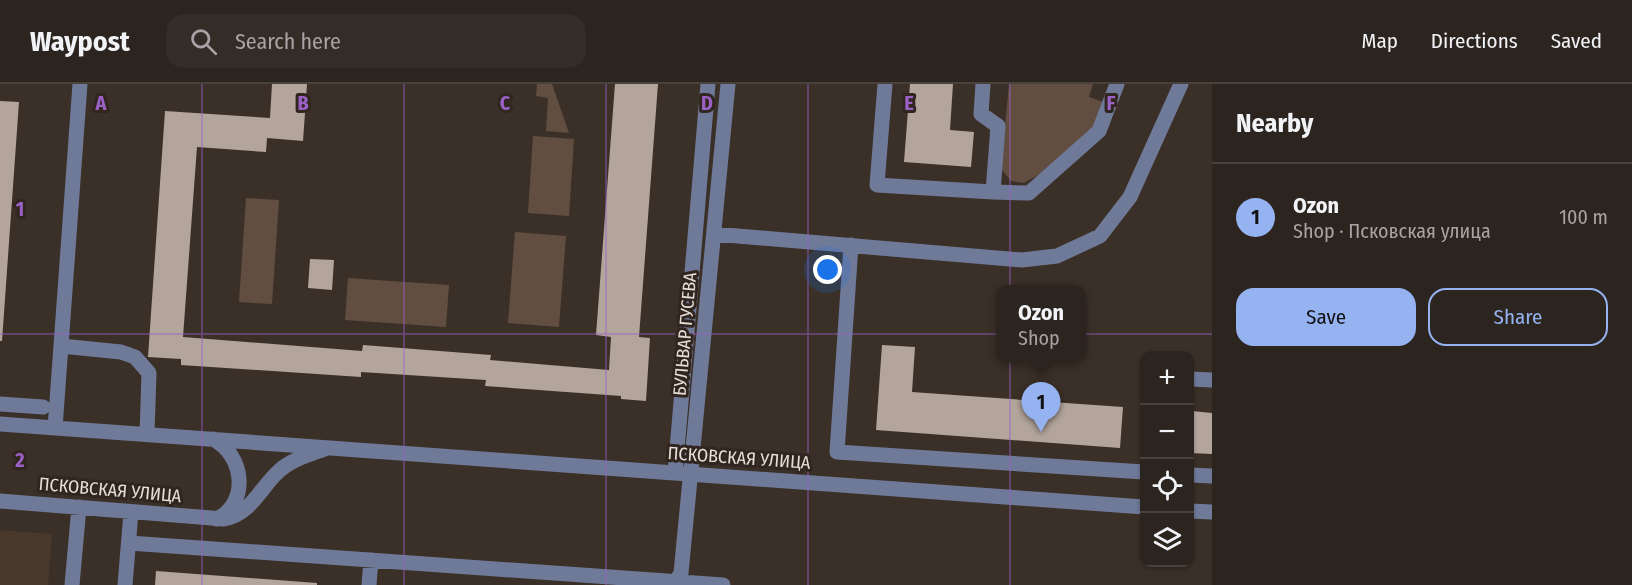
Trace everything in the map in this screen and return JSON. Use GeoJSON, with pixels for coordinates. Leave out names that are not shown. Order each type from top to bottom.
{"type":"FeatureCollection","features":[{"type":"Feature","properties":{"kind":"street"},"geometry":{"type":"LineString","coordinates":[[56,428],[80,84]]}},
{"type":"Feature","properties":{"kind":"street"},"geometry":{"type":"LineString","coordinates":[[675,473],[708,84]]}},
{"type":"Feature","properties":{"kind":"street","name":"БУЛЬВАР ГУСЕВА"},"geometry":{"type":"LineString","coordinates":[[675,583],[681,573],[692,474],[728,84]]}},
{"type":"Feature","properties":{"kind":"street"},"geometry":{"type":"LineString","coordinates":[[885,84],[877,185],[1029,193],[1099,131],[1117,84]]}},
{"type":"Feature","properties":{"kind":"street"},"geometry":{"type":"LineString","coordinates":[[983,84],[981,114],[998,126],[993,192]]}},
{"type":"Feature","properties":{"kind":"street"},"geometry":{"type":"LineString","coordinates":[[714,234],[1022,260],[1057,256],[1100,236],[1130,197],[1181,84]]}},
{"type":"Feature","properties":{"kind":"street"},"geometry":{"type":"LineString","coordinates":[[851,245],[837,452],[1140,472]]}},
{"type":"Feature","properties":{"kind":"street"},"geometry":{"type":"LineString","coordinates":[[61,346],[121,352],[135,357],[149,373],[147,434]]}},
{"type":"Feature","properties":{"kind":"street"},"geometry":{"type":"LineString","coordinates":[[1194,378],[1212,380]]}},
{"type":"Feature","properties":{"kind":"street"},"geometry":{"type":"LineString","coordinates":[[0,404],[43,406]]}},
{"type":"Feature","properties":{"kind":"street","name":"ПСКОВСКАЯ УЛИЦА"},"geometry":{"type":"LineString","coordinates":[[0,424],[1140,507]]}},
{"type":"Feature","properties":{"kind":"street"},"geometry":{"type":"LineString","coordinates":[[212,439],[231,453],[240,475],[239,487],[233,503],[226,513],[217,519]]}},
{"type":"Feature","properties":{"kind":"street","name":"ПСКОВСКАЯ УЛИЦА"},"geometry":{"type":"LineString","coordinates":[[0,501],[217,519],[231,517],[244,511],[280,470],[304,457],[330,448]]}},
{"type":"Feature","properties":{"kind":"street"},"geometry":{"type":"LineString","coordinates":[[1194,475],[1212,476]]}},
{"type":"Feature","properties":{"kind":"street"},"geometry":{"type":"LineString","coordinates":[[72,585],[79,507]]}},
{"type":"Feature","properties":{"kind":"street"},"geometry":{"type":"LineString","coordinates":[[1194,511],[1212,512]]}},
{"type":"Feature","properties":{"kind":"street"},"geometry":{"type":"LineString","coordinates":[[125,585],[131,512]]}},
{"type":"Feature","properties":{"kind":"street"},"geometry":{"type":"LineString","coordinates":[[129,543],[371,560],[610,581],[723,585]]}},
{"type":"Feature","properties":{"kind":"street"},"geometry":{"type":"LineString","coordinates":[[369,585],[371,560]]}},
{"type":"Feature","properties":{"kind":"shaded area"},"geometry":{"type":"Polygon","coordinates":[[[537,84],[552,84],[569,133],[546,131],[548,98],[536,96],[537,84]]]}},
{"type":"Feature","properties":{"kind":"shaded area"},"geometry":{"type":"Polygon","coordinates":[[[1009,84],[1093,84],[1089,97],[1103,102],[1093,128],[1038,175],[1024,183],[1011,181],[1001,169],[1009,84]]]}},
{"type":"Feature","properties":{"kind":"shaded area"},"geometry":{"type":"Polygon","coordinates":[[[533,136],[574,139],[569,216],[528,213],[533,136]]]}},
{"type":"Feature","properties":{"kind":"shaded area"},"geometry":{"type":"Polygon","coordinates":[[[246,198],[279,200],[272,304],[239,302],[246,198]]]}},
{"type":"Feature","properties":{"kind":"shaded area"},"geometry":{"type":"Polygon","coordinates":[[[515,232],[566,236],[559,327],[508,323],[515,232]]]}},
{"type":"Feature","properties":{"kind":"shaded area"},"geometry":{"type":"Polygon","coordinates":[[[348,278],[449,285],[446,327],[345,320],[348,278]]]}},
{"type":"Feature","properties":{"kind":"shaded area"},"geometry":{"type":"Polygon","coordinates":[[[0,530],[52,534],[48,585],[0,585],[0,530]]]}},
{"type":"Feature","properties":{"kind":"building"},"geometry":{"type":"Polygon","coordinates":[[[272,84],[307,84],[303,141],[267,138],[266,152],[197,147],[183,337],[362,351],[363,345],[491,355],[490,360],[609,370],[611,337],[596,335],[615,84],[658,84],[639,337],[650,338],[646,401],[621,399],[621,396],[485,386],[486,380],[361,372],[361,377],[181,365],[181,359],[148,357],[165,111],[270,118],[272,84]]]}},
{"type":"Feature","properties":{"kind":"building"},"geometry":{"type":"Polygon","coordinates":[[[910,84],[953,84],[950,130],[974,132],[971,167],[904,162],[910,84]]]}},
{"type":"Feature","properties":{"kind":"building"},"geometry":{"type":"Polygon","coordinates":[[[0,101],[19,102],[2,341],[0,341],[0,101]]]}},
{"type":"Feature","properties":{"kind":"building"},"geometry":{"type":"Polygon","coordinates":[[[310,259],[334,260],[332,290],[308,288],[310,259]]]}},
{"type":"Feature","properties":{"kind":"building"},"geometry":{"type":"Polygon","coordinates":[[[882,345],[915,347],[912,392],[1123,407],[1120,448],[876,430],[882,345]]]}},
{"type":"Feature","properties":{"kind":"building"},"geometry":{"type":"Polygon","coordinates":[[[1194,411],[1212,413],[1212,454],[1194,453],[1194,411]]]}},
{"type":"Feature","properties":{"kind":"building"},"geometry":{"type":"Polygon","coordinates":[[[156,571],[317,583],[317,585],[155,585],[156,571]]]}},
{"type":"Feature","properties":{"kind":"place","name":"Ozon"},"geometry":{"type":"Point","coordinates":[1041,432]}}]}
